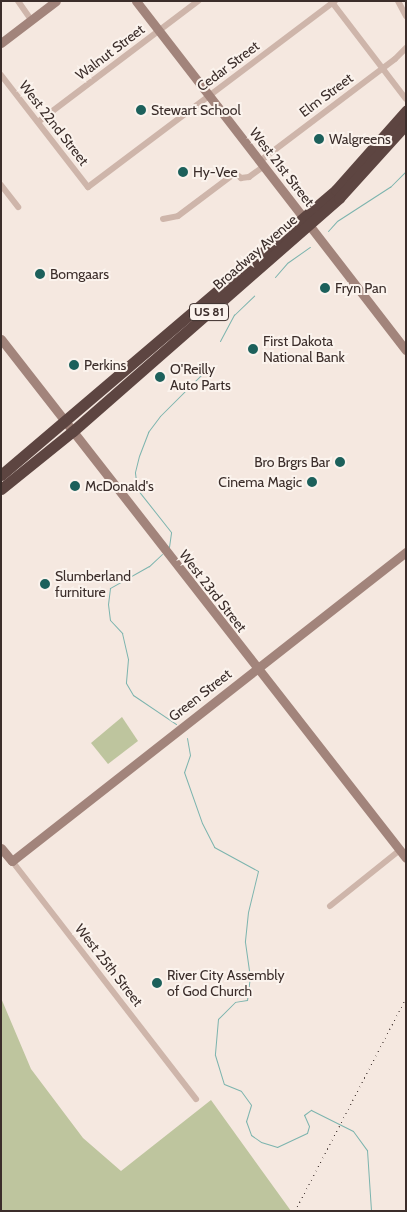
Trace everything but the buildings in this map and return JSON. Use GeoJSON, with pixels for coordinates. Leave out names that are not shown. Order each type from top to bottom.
{"type":"FeatureCollection","features":[{"type":"Feature","properties":{"kind":"highway","name":"Broadway Avenue"},"geometry":{"type":"LineString","coordinates":[[307,221],[346,180],[406,111]]}},
{"type":"Feature","properties":{"kind":"highway","name":"Broadway Avenue"},"geometry":{"type":"LineString","coordinates":[[1,490],[69,426],[307,221],[357,181],[406,124]]}},
{"type":"Feature","properties":{"kind":"highway","name":"Broadway Avenue"},"geometry":{"type":"LineString","coordinates":[[1,475],[69,426]]}},
{"type":"Feature","properties":{"kind":"street"},"geometry":{"type":"LineString","coordinates":[[18,1],[32,20]]}},
{"type":"Feature","properties":{"kind":"street"},"geometry":{"type":"LineString","coordinates":[[1,44],[56,1]]}},
{"type":"Feature","properties":{"kind":"street","name":"West 21st Street"},"geometry":{"type":"LineString","coordinates":[[136,1],[406,350]]}},
{"type":"Feature","properties":{"kind":"street","name":"Walnut Street"},"geometry":{"type":"LineString","coordinates":[[38,122],[198,1]]}},
{"type":"Feature","properties":{"kind":"street"},"geometry":{"type":"LineString","coordinates":[[398,1],[406,16]]}},
{"type":"Feature","properties":{"kind":"street"},"geometry":{"type":"LineString","coordinates":[[332,2],[406,99]]}},
{"type":"Feature","properties":{"kind":"street","name":"Cedar Street"},"geometry":{"type":"LineString","coordinates":[[88,187],[332,2]]}},
{"type":"Feature","properties":{"kind":"street","name":"Elm Street"},"geometry":{"type":"LineString","coordinates":[[163,219],[178,216],[235,174],[238,176],[245,175],[406,48]]}},
{"type":"Feature","properties":{"kind":"street","name":"West 22nd Street"},"geometry":{"type":"LineString","coordinates":[[1,75],[88,187]]}},
{"type":"Feature","properties":{"kind":"street"},"geometry":{"type":"LineString","coordinates":[[1,185],[18,207]]}},
{"type":"Feature","properties":{"kind":"street","name":"West 23rd Street"},"geometry":{"type":"LineString","coordinates":[[1,339],[158,544],[403,854]]}},
{"type":"Feature","properties":{"kind":"street","name":"Green Street"},"geometry":{"type":"LineString","coordinates":[[12,861],[406,552]]}},
{"type":"Feature","properties":{"kind":"street","name":"West 25th Street"},"geometry":{"type":"LineString","coordinates":[[1,848],[196,1099]]}},
{"type":"Feature","properties":{"kind":"street"},"geometry":{"type":"LineString","coordinates":[[330,906],[403,854]]}},
{"type":"Feature","properties":{"kind":"green space"},"geometry":{"type":"Polygon","coordinates":[[[122,717],[138,741],[108,764],[91,743],[122,717]]]}},
{"type":"Feature","properties":{"kind":"green space"},"geometry":{"type":"Polygon","coordinates":[[[1,998],[31,1069],[83,1138],[121,1171],[211,1100],[291,1211],[1,1211],[1,998]]]}},
{"type":"Feature","properties":{"kind":"waterway"},"geometry":{"type":"LineString","coordinates":[[328,231],[337,221],[391,186],[406,171]]}},
{"type":"Feature","properties":{"kind":"waterway"},"geometry":{"type":"LineString","coordinates":[[275,277],[287,263],[310,247]]}},
{"type":"Feature","properties":{"kind":"waterway"},"geometry":{"type":"LineString","coordinates":[[220,341],[234,315],[254,296]]}},
{"type":"Feature","properties":{"kind":"waterway"},"geometry":{"type":"LineString","coordinates":[[169,547],[171,532],[137,489],[135,472],[148,432],[160,416],[210,366]]}},
{"type":"Feature","properties":{"kind":"waterway"},"geometry":{"type":"LineString","coordinates":[[162,554],[149,566],[110,588],[108,604],[110,620],[122,633],[128,659],[126,683],[133,695],[176,724]]}},
{"type":"Feature","properties":{"kind":"waterway"},"geometry":{"type":"LineString","coordinates":[[187,738],[190,755],[184,772],[202,823],[214,847],[258,871],[248,912],[245,942],[250,976],[247,1000],[235,1002],[218,1019],[215,1055],[224,1084],[241,1091],[251,1105],[246,1121],[251,1135],[261,1142],[277,1147],[307,1133],[309,1126],[304,1115],[311,1110],[353,1131],[367,1150],[371,1211]]}},
{"type":"Feature","properties":{"kind":"railway"},"geometry":{"type":"LineString","coordinates":[[295,1211],[406,998]]}},
{"type":"Feature","properties":{"kind":"place","name":"Stewart School"},"geometry":{"type":"Point","coordinates":[141,110]}},
{"type":"Feature","properties":{"kind":"place","name":"Walgreens"},"geometry":{"type":"Point","coordinates":[319,139]}},
{"type":"Feature","properties":{"kind":"place","name":"Hy-Vee"},"geometry":{"type":"Point","coordinates":[183,172]}},
{"type":"Feature","properties":{"kind":"place","name":"Bomgaars"},"geometry":{"type":"Point","coordinates":[40,274]}},
{"type":"Feature","properties":{"kind":"place","name":"Fryn Pan"},"geometry":{"type":"Point","coordinates":[325,288]}},
{"type":"Feature","properties":{"kind":"place","name":"First Dakota National Bank"},"geometry":{"type":"Point","coordinates":[253,349]}},
{"type":"Feature","properties":{"kind":"place","name":"Perkins"},"geometry":{"type":"Point","coordinates":[74,365]}},
{"type":"Feature","properties":{"kind":"place","name":"O'Reilly Auto Parts"},"geometry":{"type":"Point","coordinates":[160,377]}},
{"type":"Feature","properties":{"kind":"place","name":"Bro Brgrs Bar"},"geometry":{"type":"Point","coordinates":[340,462]}},
{"type":"Feature","properties":{"kind":"place","name":"Cinema Magic"},"geometry":{"type":"Point","coordinates":[312,482]}},
{"type":"Feature","properties":{"kind":"place","name":"McDonald's"},"geometry":{"type":"Point","coordinates":[75,486]}},
{"type":"Feature","properties":{"kind":"place","name":"Slumberland furniture"},"geometry":{"type":"Point","coordinates":[45,584]}},
{"type":"Feature","properties":{"kind":"place","name":"River City Assembly of God Church"},"geometry":{"type":"Point","coordinates":[157,983]}}]}
